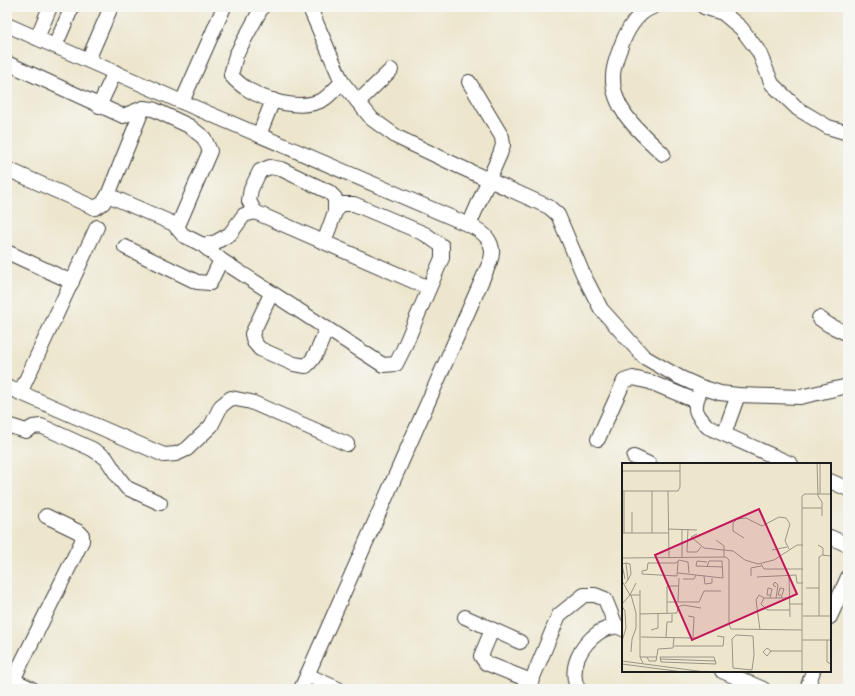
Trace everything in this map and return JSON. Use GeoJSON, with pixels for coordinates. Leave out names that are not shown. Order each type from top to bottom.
{"type":"FeatureCollection","features":[{"type":"Feature","properties":{"kind":"street"},"geometry":{"type":"LineString","coordinates":[[37,38],[50,7]]}},
{"type":"Feature","properties":{"kind":"street"},"geometry":{"type":"LineString","coordinates":[[55,46],[72,7]]}},
{"type":"Feature","properties":{"kind":"street"},"geometry":{"type":"LineString","coordinates":[[88,60],[111,7]]}},
{"type":"Feature","properties":{"kind":"street"},"geometry":{"type":"LineString","coordinates":[[182,102],[224,7]]}},
{"type":"Feature","properties":{"kind":"street"},"geometry":{"type":"LineString","coordinates":[[262,7],[236,55],[232,66],[231,75],[236,81],[258,95],[301,106],[324,99],[342,82]]}},
{"type":"Feature","properties":{"kind":"street"},"geometry":{"type":"LineString","coordinates":[[310,7],[342,82],[372,119],[397,137],[549,207],[558,215],[582,274],[601,309],[644,357],[679,377],[701,387],[720,393],[800,397],[848,386]]}},
{"type":"Feature","properties":{"kind":"street"},"geometry":{"type":"LineString","coordinates":[[653,7],[648,8],[635,20],[626,33],[617,56],[612,76],[614,93],[624,114],[663,154]]}},
{"type":"Feature","properties":{"kind":"street"},"geometry":{"type":"LineString","coordinates":[[704,7],[723,13],[741,28],[759,52],[772,84],[798,109],[828,127],[848,133]]}},
{"type":"Feature","properties":{"kind":"street"},"geometry":{"type":"LineString","coordinates":[[7,25],[469,225],[484,234],[490,240],[492,246],[492,257],[301,689]]}},
{"type":"Feature","properties":{"kind":"street"},"geometry":{"type":"LineString","coordinates":[[7,63],[123,116],[143,108],[152,109],[188,126],[204,138],[210,151],[177,228]]}},
{"type":"Feature","properties":{"kind":"street"},"geometry":{"type":"LineString","coordinates":[[358,102],[391,70]]}},
{"type":"Feature","properties":{"kind":"street"},"geometry":{"type":"LineString","coordinates":[[99,106],[115,72]]}},
{"type":"Feature","properties":{"kind":"street"},"geometry":{"type":"LineString","coordinates":[[469,82],[502,137],[500,154],[469,225]]}},
{"type":"Feature","properties":{"kind":"street"},"geometry":{"type":"LineString","coordinates":[[259,135],[273,100]]}},
{"type":"Feature","properties":{"kind":"street"},"geometry":{"type":"LineString","coordinates":[[7,169],[94,208],[103,203],[108,195],[143,108]]}},
{"type":"Feature","properties":{"kind":"street"},"geometry":{"type":"LineString","coordinates":[[335,212],[335,198],[329,192],[280,169],[270,166],[260,170],[251,189],[249,201],[256,212],[429,288]]}},
{"type":"Feature","properties":{"kind":"street"},"geometry":{"type":"LineString","coordinates":[[108,195],[174,224],[183,236],[203,245],[221,260],[271,294],[383,365],[396,364],[442,258],[442,246],[425,234],[354,204],[341,204],[335,212],[324,242]]}},
{"type":"Feature","properties":{"kind":"street"},"geometry":{"type":"LineString","coordinates":[[203,245],[216,242],[230,234],[244,215],[256,212]]}},
{"type":"Feature","properties":{"kind":"street"},"geometry":{"type":"LineString","coordinates":[[97,227],[72,282],[13,390],[164,455],[176,454],[187,449],[211,426],[221,406],[231,398],[251,402],[347,444]]}},
{"type":"Feature","properties":{"kind":"street"},"geometry":{"type":"LineString","coordinates":[[125,246],[197,282],[210,283],[221,260]]}},
{"type":"Feature","properties":{"kind":"street"},"geometry":{"type":"LineString","coordinates":[[7,252],[72,282]]}},
{"type":"Feature","properties":{"kind":"street"},"geometry":{"type":"LineString","coordinates":[[271,294],[252,334],[254,342],[260,349],[294,364],[306,366],[311,362],[316,353],[326,329]]}},
{"type":"Feature","properties":{"kind":"street"},"geometry":{"type":"LineString","coordinates":[[819,318],[829,325],[848,334]]}},
{"type":"Feature","properties":{"kind":"street"},"geometry":{"type":"LineString","coordinates":[[598,439],[624,381],[633,378],[650,382],[696,401]]}},
{"type":"Feature","properties":{"kind":"street"},"geometry":{"type":"LineString","coordinates":[[701,387],[696,401],[696,410],[699,417],[708,427],[789,463]]}},
{"type":"Feature","properties":{"kind":"street"},"geometry":{"type":"LineString","coordinates":[[724,434],[738,395]]}},
{"type":"Feature","properties":{"kind":"street"},"geometry":{"type":"LineString","coordinates":[[7,425],[26,431],[34,426],[41,426],[92,449],[106,458],[127,488],[160,503]]}},
{"type":"Feature","properties":{"kind":"street"},"geometry":{"type":"LineString","coordinates":[[634,457],[648,463]]}},
{"type":"Feature","properties":{"kind":"street"},"geometry":{"type":"LineString","coordinates":[[831,481],[848,489]]}},
{"type":"Feature","properties":{"kind":"street"},"geometry":{"type":"LineString","coordinates":[[32,689],[10,678],[82,541],[82,535],[79,532],[46,516]]}},
{"type":"Feature","properties":{"kind":"street"},"geometry":{"type":"LineString","coordinates":[[831,537],[848,545]]}},
{"type":"Feature","properties":{"kind":"street"},"geometry":{"type":"LineString","coordinates":[[831,615],[848,577]]}},
{"type":"Feature","properties":{"kind":"street"},"geometry":{"type":"LineString","coordinates":[[492,630],[481,656],[486,662],[529,685],[558,615],[584,595],[595,595],[604,599],[620,628],[600,632],[589,641],[578,655],[574,668],[575,684],[578,689]]}},
{"type":"Feature","properties":{"kind":"street"},"geometry":{"type":"LineString","coordinates":[[465,618],[520,642]]}},
{"type":"Feature","properties":{"kind":"street"},"geometry":{"type":"LineString","coordinates":[[726,672],[740,675],[763,689]]}},
{"type":"Feature","properties":{"kind":"street"},"geometry":{"type":"LineString","coordinates":[[807,689],[813,672]]}},
{"type":"Feature","properties":{"kind":"street"},"geometry":{"type":"LineString","coordinates":[[307,675],[338,689]]}}]}
